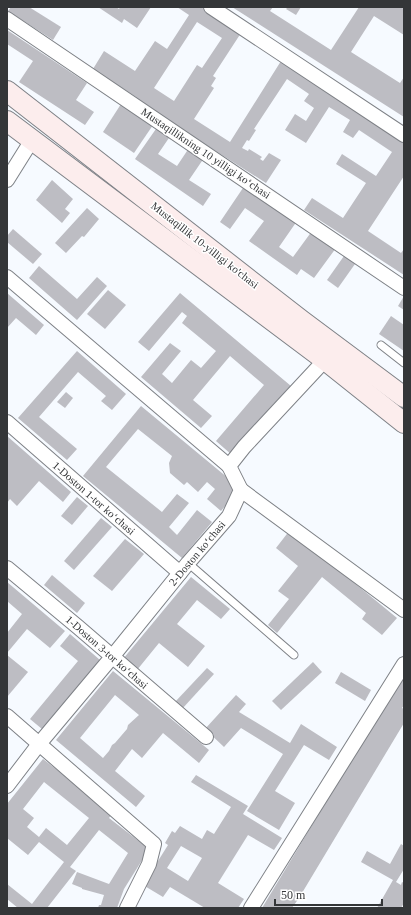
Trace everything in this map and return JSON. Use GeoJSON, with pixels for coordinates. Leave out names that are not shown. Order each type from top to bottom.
{"type":"FeatureCollection","features":[{"type":"Feature","properties":{"kind":"main road","name":"Mustaqillik 10-yilligi ko'chasi"},"geometry":{"type":"LineString","coordinates":[[7,91],[277,301],[404,397]]}},
{"type":"Feature","properties":{"kind":"main road","name":"Mustaqillik 10-yilligi ko'chasi"},"geometry":{"type":"LineString","coordinates":[[7,121],[325,360],[404,423]]}},
{"type":"Feature","properties":{"kind":"main road"},"geometry":{"type":"LineString","coordinates":[[325,360],[343,351]]}},
{"type":"Feature","properties":{"kind":"street"},"geometry":{"type":"LineString","coordinates":[[211,7],[404,135]]}},
{"type":"Feature","properties":{"kind":"street","name":"Mustaqillikning 10 yilligi koʻchasi"},"geometry":{"type":"LineString","coordinates":[[7,19],[404,288]]}},
{"type":"Feature","properties":{"kind":"street"},"geometry":{"type":"LineString","coordinates":[[7,180],[32,140]]}},
{"type":"Feature","properties":{"kind":"street"},"geometry":{"type":"LineString","coordinates":[[7,277],[229,466],[241,490],[404,610]]}},
{"type":"Feature","properties":{"kind":"street"},"geometry":{"type":"LineString","coordinates":[[229,466],[244,447],[325,360]]}},
{"type":"Feature","properties":{"kind":"street","name":"1-Doston 1-tor koʻchasi"},"geometry":{"type":"LineString","coordinates":[[7,422],[184,568]]}},
{"type":"Feature","properties":{"kind":"street","name":"2-Doston koʻchasi"},"geometry":{"type":"LineString","coordinates":[[7,786],[39,744],[184,568],[229,516],[241,490]]}},
{"type":"Feature","properties":{"kind":"street","name":"1-Doston 3-tor koʻchasi"},"geometry":{"type":"LineString","coordinates":[[7,568],[206,737]]}},
{"type":"Feature","properties":{"kind":"street"},"geometry":{"type":"LineString","coordinates":[[251,908],[404,664]]}},
{"type":"Feature","properties":{"kind":"street"},"geometry":{"type":"LineString","coordinates":[[7,716],[154,844],[149,864],[128,908]]}},
{"type":"Feature","properties":{"kind":"lane"},"geometry":{"type":"LineString","coordinates":[[381,345],[404,363]]}},
{"type":"Feature","properties":{"kind":"lane"},"geometry":{"type":"LineString","coordinates":[[184,568],[294,655]]}},
{"type":"Feature","properties":{"kind":"building"},"geometry":{"type":"Polygon","coordinates":[[[11,7],[29,7],[61,27],[53,40],[8,11],[11,7]]]}},
{"type":"Feature","properties":{"kind":"building"},"geometry":{"type":"Polygon","coordinates":[[[98,7],[116,7],[119,9],[120,7],[151,7],[137,28],[124,19],[122,23],[98,7]]]}},
{"type":"Feature","properties":{"kind":"building"},"geometry":{"type":"Polygon","coordinates":[[[177,7],[201,7],[241,33],[213,76],[216,78],[211,86],[214,88],[194,119],[230,142],[281,61],[404,137],[404,176],[368,231],[401,253],[404,249],[404,275],[304,210],[312,198],[343,218],[366,183],[336,164],[342,154],[376,176],[392,152],[359,130],[353,138],[343,132],[350,120],[329,107],[306,143],[285,130],[295,114],[306,121],[314,108],[304,101],[309,94],[287,79],[254,129],[256,130],[249,141],[247,140],[242,148],[248,151],[249,149],[262,157],[260,159],[263,161],[269,153],[281,160],[266,183],[175,125],[93,69],[104,51],[135,71],[155,41],[167,49],[189,15],[177,7]],[[197,22],[154,88],[174,101],[197,65],[202,68],[222,38],[197,22]]]}},
{"type":"Feature","properties":{"kind":"building"},"geometry":{"type":"Polygon","coordinates":[[[232,7],[273,7],[270,11],[331,50],[359,7],[401,7],[404,9],[404,35],[374,16],[351,52],[400,83],[404,77],[404,117],[232,7]]]}},
{"type":"Feature","properties":{"kind":"building"},"geometry":{"type":"Polygon","coordinates":[[[288,7],[301,7],[296,15],[286,9],[288,7]]]}},
{"type":"Feature","properties":{"kind":"building"},"geometry":{"type":"Polygon","coordinates":[[[7,30],[87,83],[76,100],[94,112],[85,125],[19,82],[33,61],[7,44],[7,30]]]}},
{"type":"Feature","properties":{"kind":"building"},"geometry":{"type":"Polygon","coordinates":[[[121,104],[153,125],[134,153],[103,132],[121,104]]]}},
{"type":"Feature","properties":{"kind":"building"},"geometry":{"type":"Polygon","coordinates":[[[158,126],[171,135],[158,154],[177,166],[189,148],[204,158],[189,180],[211,194],[203,206],[135,159],[158,126]]]}},
{"type":"Feature","properties":{"kind":"building"},"geometry":{"type":"Polygon","coordinates":[[[52,180],[73,199],[65,209],[70,213],[62,223],[36,200],[52,180]]]}},
{"type":"Feature","properties":{"kind":"building"},"geometry":{"type":"Polygon","coordinates":[[[245,185],[297,221],[279,247],[293,257],[312,231],[336,248],[314,278],[301,269],[297,275],[249,241],[264,221],[245,208],[230,229],[220,222],[245,185]]]}},
{"type":"Feature","properties":{"kind":"building"},"geometry":{"type":"Polygon","coordinates":[[[87,208],[99,219],[84,237],[82,236],[66,253],[55,243],[87,208]]]}},
{"type":"Feature","properties":{"kind":"building"},"geometry":{"type":"Polygon","coordinates":[[[13,229],[42,254],[33,264],[7,242],[7,236],[13,229]]]}},
{"type":"Feature","properties":{"kind":"building"},"geometry":{"type":"Polygon","coordinates":[[[344,256],[355,264],[338,288],[327,280],[344,256]]]}},
{"type":"Feature","properties":{"kind":"building"},"geometry":{"type":"Polygon","coordinates":[[[39,266],[77,299],[97,277],[107,286],[77,320],[29,278],[39,266]]]}},
{"type":"Feature","properties":{"kind":"building"},"geometry":{"type":"Polygon","coordinates":[[[108,290],[126,305],[105,329],[87,314],[108,290]]]}},
{"type":"Feature","properties":{"kind":"building"},"geometry":{"type":"Polygon","coordinates":[[[7,293],[44,325],[36,335],[16,318],[7,328],[7,293]]]}},
{"type":"Feature","properties":{"kind":"building"},"geometry":{"type":"Polygon","coordinates":[[[180,293],[291,386],[232,455],[216,441],[264,385],[230,356],[193,400],[212,416],[201,428],[141,377],[170,343],[181,351],[162,374],[172,383],[191,360],[201,368],[216,351],[182,323],[187,316],[182,312],[149,351],[138,342],[180,293]]]}},
{"type":"Feature","properties":{"kind":"building"},"geometry":{"type":"Polygon","coordinates":[[[404,296],[404,310],[398,306],[404,296]]]}},
{"type":"Feature","properties":{"kind":"building"},"geometry":{"type":"Polygon","coordinates":[[[391,316],[404,325],[404,351],[379,334],[391,316]]]}},
{"type":"Feature","properties":{"kind":"building"},"geometry":{"type":"Polygon","coordinates":[[[77,351],[126,394],[112,410],[101,401],[106,396],[78,372],[39,417],[77,449],[67,460],[18,418],[77,351]]]}},
{"type":"Feature","properties":{"kind":"building"},"geometry":{"type":"Polygon","coordinates":[[[66,392],[73,398],[65,408],[57,402],[66,392]]]}},
{"type":"Feature","properties":{"kind":"building"},"geometry":{"type":"Polygon","coordinates":[[[141,406],[240,488],[221,511],[207,499],[215,489],[207,482],[198,492],[187,482],[184,485],[170,473],[169,463],[172,456],[138,429],[106,467],[162,512],[177,494],[189,503],[169,527],[177,535],[197,510],[212,522],[182,558],[83,476],[141,406]]]}},
{"type":"Feature","properties":{"kind":"building"},"geometry":{"type":"Polygon","coordinates":[[[7,436],[71,492],[63,502],[39,481],[17,506],[10,499],[7,503],[7,436]]]}},
{"type":"Feature","properties":{"kind":"building"},"geometry":{"type":"Polygon","coordinates":[[[77,497],[88,506],[72,525],[61,516],[77,497]]]}},
{"type":"Feature","properties":{"kind":"building"},"geometry":{"type":"Polygon","coordinates":[[[101,518],[112,527],[74,570],[64,561],[101,518]]]}},
{"type":"Feature","properties":{"kind":"building"},"geometry":{"type":"Polygon","coordinates":[[[290,530],[397,618],[382,635],[362,619],[366,613],[322,577],[277,633],[268,625],[289,599],[278,591],[298,566],[276,548],[290,530]]]}},
{"type":"Feature","properties":{"kind":"building"},"geometry":{"type":"Polygon","coordinates":[[[125,539],[144,554],[112,591],[93,576],[125,539]]]}},
{"type":"Feature","properties":{"kind":"building"},"geometry":{"type":"Polygon","coordinates":[[[52,575],[85,603],[77,613],[44,585],[52,575]]]}},
{"type":"Feature","properties":{"kind":"building"},"geometry":{"type":"Polygon","coordinates":[[[191,577],[230,609],[221,619],[197,600],[177,624],[205,646],[188,667],[159,643],[137,670],[123,659],[191,577]]]}},
{"type":"Feature","properties":{"kind":"building"},"geometry":{"type":"Polygon","coordinates":[[[7,582],[65,631],[50,648],[27,629],[7,653],[7,633],[22,614],[7,601],[7,582]]]}},
{"type":"Feature","properties":{"kind":"building"},"geometry":{"type":"Polygon","coordinates":[[[70,634],[100,660],[42,729],[30,719],[78,661],[60,646],[70,634]]]}},
{"type":"Feature","properties":{"kind":"building"},"geometry":{"type":"Polygon","coordinates":[[[7,655],[28,672],[7,697],[7,655]]]}},
{"type":"Feature","properties":{"kind":"building"},"geometry":{"type":"Polygon","coordinates":[[[313,662],[322,672],[281,710],[272,701],[313,662]]]}},
{"type":"Feature","properties":{"kind":"building"},"geometry":{"type":"Polygon","coordinates":[[[207,668],[214,674],[182,709],[175,702],[207,668]]]}},
{"type":"Feature","properties":{"kind":"building"},"geometry":{"type":"Polygon","coordinates":[[[113,671],[209,750],[199,763],[163,733],[142,758],[132,749],[115,771],[145,796],[136,807],[56,740],[113,671]],[[115,695],[80,738],[103,758],[112,745],[127,729],[128,725],[139,715],[115,695]]]}},
{"type":"Feature","properties":{"kind":"building"},"geometry":{"type":"Polygon","coordinates":[[[341,672],[371,690],[365,701],[335,683],[341,672]]]}},
{"type":"Feature","properties":{"kind":"building"},"geometry":{"type":"Polygon","coordinates":[[[404,673],[404,705],[402,708],[404,709],[404,723],[299,898],[292,908],[262,908],[404,673]]]}},
{"type":"Feature","properties":{"kind":"building"},"geometry":{"type":"Polygon","coordinates":[[[236,695],[246,704],[239,712],[290,743],[301,724],[337,747],[329,760],[304,745],[275,791],[295,803],[279,830],[247,811],[283,754],[241,728],[224,747],[205,729],[236,695]]]}},
{"type":"Feature","properties":{"kind":"building"},"geometry":{"type":"Polygon","coordinates":[[[43,759],[113,813],[109,818],[149,849],[124,889],[117,908],[98,908],[99,905],[101,905],[104,895],[82,889],[72,884],[77,872],[109,884],[128,853],[99,830],[70,867],[76,871],[47,908],[18,908],[7,899],[7,884],[32,904],[64,862],[39,842],[28,855],[7,838],[7,804],[43,759]],[[44,782],[23,809],[34,818],[27,827],[39,837],[46,828],[67,845],[89,818],[44,782]]]}},
{"type":"Feature","properties":{"kind":"building"},"geometry":{"type":"Polygon","coordinates":[[[196,775],[248,806],[243,814],[282,838],[274,850],[248,835],[218,883],[244,899],[238,908],[205,908],[170,887],[163,897],[143,885],[168,845],[165,843],[172,831],[175,833],[180,826],[202,839],[207,830],[214,834],[231,807],[191,782],[196,775]],[[181,846],[167,868],[188,881],[202,858],[181,846]]]}},
{"type":"Feature","properties":{"kind":"building"},"geometry":{"type":"Polygon","coordinates":[[[401,844],[404,846],[404,869],[396,882],[401,885],[402,882],[404,883],[404,903],[401,908],[377,908],[393,880],[361,862],[367,851],[390,864],[401,844]]]}}]}
